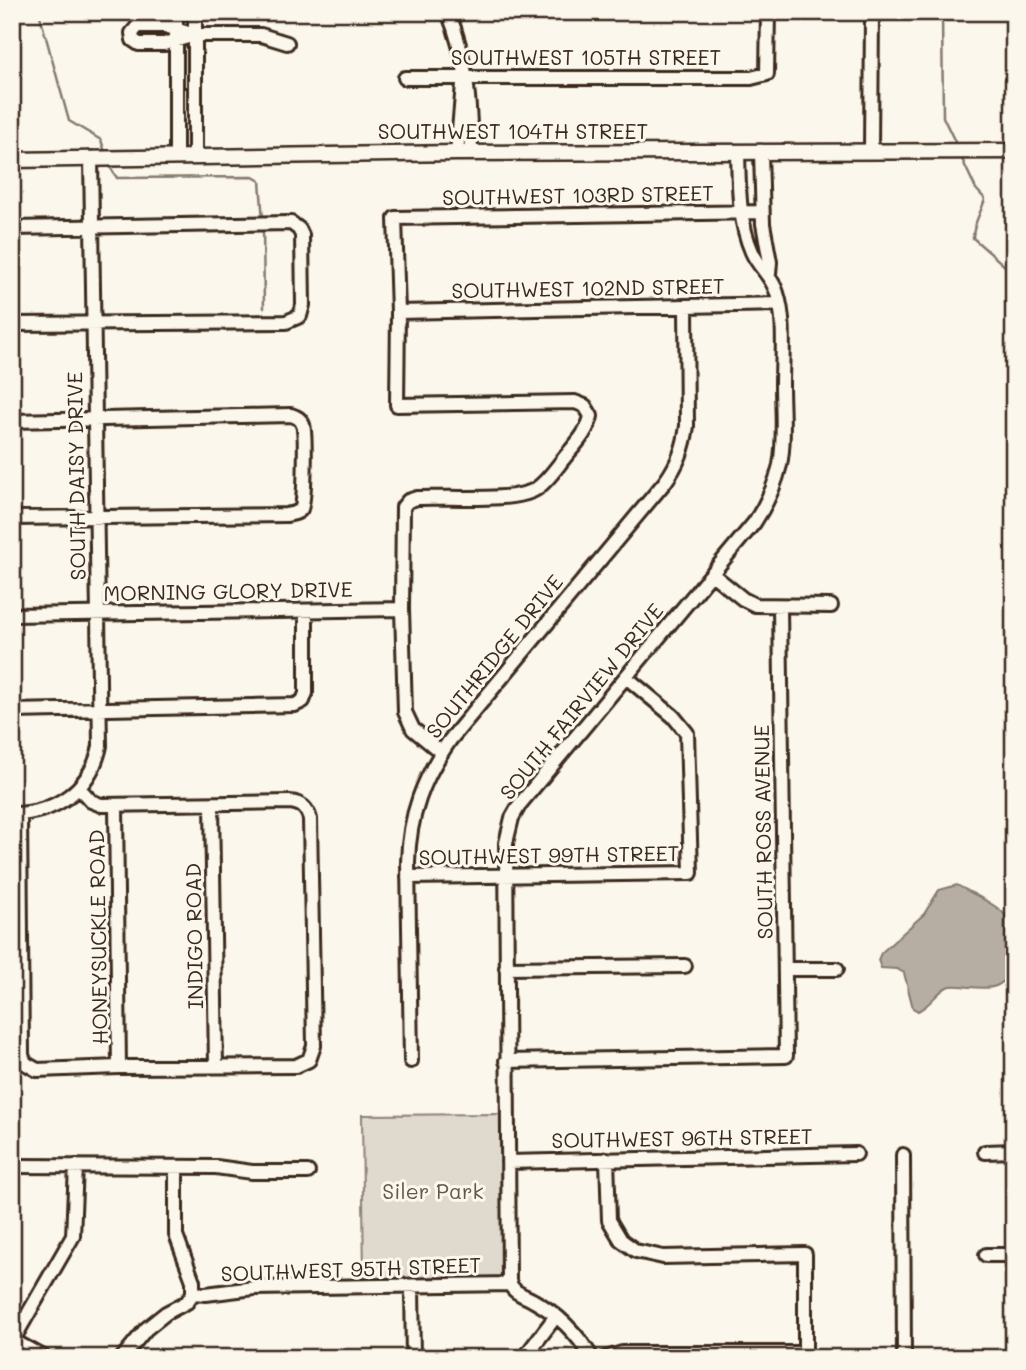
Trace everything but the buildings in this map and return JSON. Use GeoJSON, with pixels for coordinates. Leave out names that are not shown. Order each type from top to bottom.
{"type":"FeatureCollection","features":[{"type":"Feature","properties":{"kind":"main road","name":"SOUTHWEST 104TH STREET"},"geometry":{"type":"LineString","coordinates":[[12,160],[195,155],[1014,151]]}},
{"type":"Feature","properties":{"kind":"street"},"geometry":{"type":"LineString","coordinates":[[176,12],[176,156]]}},
{"type":"Feature","properties":{"kind":"street"},"geometry":{"type":"LineString","coordinates":[[195,12],[195,155]]}},
{"type":"Feature","properties":{"kind":"street"},"geometry":{"type":"LineString","coordinates":[[449,12],[462,50],[466,78],[461,90],[464,153]]}},
{"type":"Feature","properties":{"kind":"street","name":"SOUTHWEST 105TH STREET"},"geometry":{"type":"LineString","coordinates":[[405,78],[751,78],[767,74],[768,12]]}},
{"type":"Feature","properties":{"kind":"street"},"geometry":{"type":"LineString","coordinates":[[871,151],[872,12]]}},
{"type":"Feature","properties":{"kind":"street"},"geometry":{"type":"LineString","coordinates":[[1014,12],[1014,27]]}},
{"type":"Feature","properties":{"kind":"street"},"geometry":{"type":"LineString","coordinates":[[176,34],[261,35],[287,43]]}},
{"type":"Feature","properties":{"kind":"street","name":"SOUTH FAIRVIEW DRIVE"},"geometry":{"type":"LineString","coordinates":[[737,152],[740,212],[753,254],[759,265],[769,274]]}},
{"type":"Feature","properties":{"kind":"street","name":"SOUTH FAIRVIEW DRIVE"},"geometry":{"type":"LineString","coordinates":[[510,1284],[506,1061],[507,833],[516,811],[712,574],[760,514],[770,494],[780,465],[783,432],[779,304],[769,274],[770,261],[762,212],[761,152]]}},
{"type":"Feature","properties":{"kind":"street","name":"SOUTH DAISY DRIVE"},"geometry":{"type":"LineString","coordinates":[[80,789],[98,755],[100,710],[92,227],[103,158]]}},
{"type":"Feature","properties":{"kind":"street","name":"SOUTHWEST 103RD STREET"},"geometry":{"type":"LineString","coordinates":[[398,312],[395,218],[762,212]]}},
{"type":"Feature","properties":{"kind":"street"},"geometry":{"type":"LineString","coordinates":[[12,228],[287,222],[297,227],[302,235],[303,305],[297,318],[286,322],[12,324]]}},
{"type":"Feature","properties":{"kind":"street","name":"SOUTHWEST 102ND STREET"},"geometry":{"type":"LineString","coordinates":[[398,312],[779,304]]}},
{"type":"Feature","properties":{"kind":"street","name":"SOUTHRIDGE DRIVE"},"geometry":{"type":"LineString","coordinates":[[411,1061],[408,847],[413,814],[426,778],[441,752],[676,466],[685,443],[687,426],[686,307]]}},
{"type":"Feature","properties":{"kind":"street"},"geometry":{"type":"LineString","coordinates":[[398,312],[397,405],[575,402],[585,406],[591,416],[586,430],[543,483],[533,491],[515,496],[417,498],[405,504],[401,519],[404,699],[407,719],[422,738],[441,752]]}},
{"type":"Feature","properties":{"kind":"street"},"geometry":{"type":"LineString","coordinates":[[12,421],[286,415],[301,421],[305,435],[305,495],[302,508],[286,515],[12,518]]}},
{"type":"Feature","properties":{"kind":"street"},"geometry":{"type":"LineString","coordinates":[[712,574],[750,603],[831,606]]}},
{"type":"Feature","properties":{"kind":"street","name":"SOUTH ROSS AVENUE"},"geometry":{"type":"LineString","coordinates":[[506,1061],[786,1056],[780,606]]}},
{"type":"Feature","properties":{"kind":"street","name":"MORNING GLORY DRIVE"},"geometry":{"type":"LineString","coordinates":[[12,615],[402,609]]}},
{"type":"Feature","properties":{"kind":"street"},"geometry":{"type":"LineString","coordinates":[[12,711],[295,705],[303,701],[306,693],[306,611]]}},
{"type":"Feature","properties":{"kind":"street","name":"SOUTHWEST 99TH STREET"},"geometry":{"type":"LineString","coordinates":[[408,877],[691,873],[687,733],[673,716],[626,677]]}},
{"type":"Feature","properties":{"kind":"street"},"geometry":{"type":"LineString","coordinates":[[80,789],[97,804],[116,806],[290,802],[305,808],[310,819],[314,1046],[307,1062],[296,1066],[37,1070],[25,1063],[22,1055],[16,814],[46,809],[80,789]]}},
{"type":"Feature","properties":{"kind":"street","name":"INDIGO ROAD"},"geometry":{"type":"LineString","coordinates":[[212,804],[216,1066]]}},
{"type":"Feature","properties":{"kind":"street","name":"HONEYSUCKLE ROAD"},"geometry":{"type":"LineString","coordinates":[[116,806],[120,1067]]}},
{"type":"Feature","properties":{"kind":"street"},"geometry":{"type":"LineString","coordinates":[[506,968],[685,966]]}},
{"type":"Feature","properties":{"kind":"street"},"geometry":{"type":"LineString","coordinates":[[786,970],[837,969]]}},
{"type":"Feature","properties":{"kind":"street"},"geometry":{"type":"LineString","coordinates":[[985,1152],[1014,1151]]}},
{"type":"Feature","properties":{"kind":"street","name":"SOUTHWEST 96TH STREET"},"geometry":{"type":"LineString","coordinates":[[508,1161],[856,1154]]}},
{"type":"Feature","properties":{"kind":"street"},"geometry":{"type":"LineString","coordinates":[[903,1155],[904,1358]]}},
{"type":"Feature","properties":{"kind":"street"},"geometry":{"type":"LineString","coordinates":[[606,1358],[622,1353],[805,1355],[805,1254],[663,1256],[636,1251],[621,1240],[609,1220],[607,1159]]}},
{"type":"Feature","properties":{"kind":"street"},"geometry":{"type":"LineString","coordinates":[[12,1166],[176,1167],[308,1172]]}},
{"type":"Feature","properties":{"kind":"street"},"geometry":{"type":"LineString","coordinates":[[45,1358],[13,1340],[73,1236],[76,1166]]}},
{"type":"Feature","properties":{"kind":"street"},"geometry":{"type":"LineString","coordinates":[[122,1358],[146,1329],[166,1313],[187,1302],[193,1293],[193,1281],[176,1235],[176,1167]]}},
{"type":"Feature","properties":{"kind":"street"},"geometry":{"type":"LineString","coordinates":[[986,1255],[1014,1255]]}},
{"type":"Feature","properties":{"kind":"street"},"geometry":{"type":"LineString","coordinates":[[510,1284],[512,1290],[536,1301],[556,1316],[575,1334],[592,1358]]}},
{"type":"Feature","properties":{"kind":"street","name":"SOUTHWEST 95TH STREET"},"geometry":{"type":"LineString","coordinates":[[193,1293],[254,1288],[510,1284]]}},
{"type":"Feature","properties":{"kind":"street"},"geometry":{"type":"LineString","coordinates":[[412,1286],[413,1358]]}},
{"type":"Feature","properties":{"kind":"street"},"geometry":{"type":"LineString","coordinates":[[524,1358],[556,1316]]}},
{"type":"Feature","properties":{"kind":"green space","name":"Siler Park"},"geometry":{"type":"Polygon","coordinates":[[[501,1114],[504,1269],[499,1278],[364,1280],[362,1115],[501,1114]]]}},
{"type":"Feature","properties":{"kind":"shaded area"},"geometry":{"type":"Polygon","coordinates":[[[957,885],[989,902],[1009,920],[1015,937],[1011,969],[1004,981],[990,988],[947,987],[918,1011],[913,1008],[904,973],[897,969],[881,968],[878,960],[881,953],[924,914],[939,890],[957,885]]]}},
{"type":"Feature","properties":{"kind":"waterway"},"geometry":{"type":"LineString","coordinates":[[39,12],[69,121],[101,140],[106,155]]}},
{"type":"Feature","properties":{"kind":"waterway"},"geometry":{"type":"LineString","coordinates":[[942,12],[943,117],[957,146]]}},
{"type":"Feature","properties":{"kind":"waterway"},"geometry":{"type":"LineString","coordinates":[[960,155],[976,189],[985,199],[973,238],[1014,274]]}},
{"type":"Feature","properties":{"kind":"waterway"},"geometry":{"type":"LineString","coordinates":[[109,165],[117,178],[253,177],[260,181],[263,221]]}},
{"type":"Feature","properties":{"kind":"waterway"},"geometry":{"type":"LineString","coordinates":[[263,227],[264,308]]}}]}
